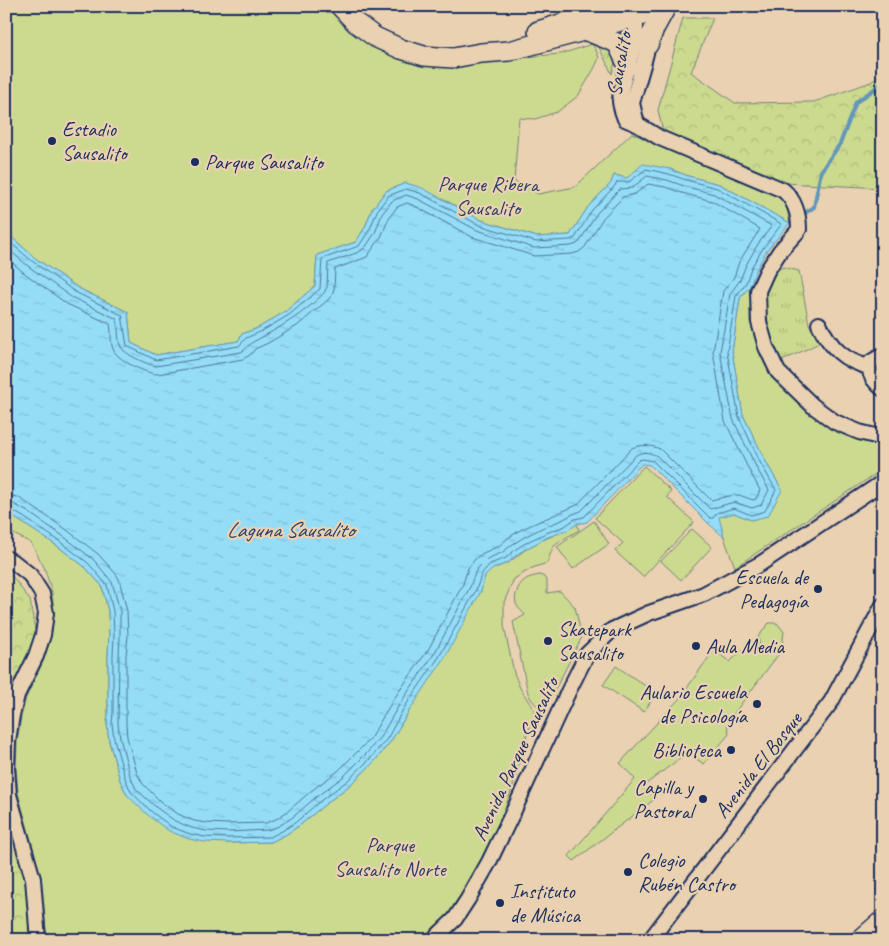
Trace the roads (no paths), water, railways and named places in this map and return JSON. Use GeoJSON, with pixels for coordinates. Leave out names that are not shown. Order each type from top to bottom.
{"type":"FeatureCollection","features":[{"type":"Feature","properties":{"kind":"main road"},"geometry":{"type":"LineString","coordinates":[[340,6],[356,23],[375,37],[401,49],[424,56],[452,58],[509,51],[587,31],[640,11]]}},
{"type":"Feature","properties":{"kind":"main road"},"geometry":{"type":"LineString","coordinates":[[481,53],[507,41],[619,6]]}},
{"type":"Feature","properties":{"kind":"main road"},"geometry":{"type":"LineString","coordinates":[[648,45],[666,6]]}},
{"type":"Feature","properties":{"kind":"main road","name":"Sausalito"},"geometry":{"type":"LineString","coordinates":[[640,11],[666,6]]}},
{"type":"Feature","properties":{"kind":"main road"},"geometry":{"type":"LineString","coordinates":[[587,31],[618,43],[628,66]]}},
{"type":"Feature","properties":{"kind":"main road"},"geometry":{"type":"LineString","coordinates":[[860,940],[883,920]]}},
{"type":"Feature","properties":{"kind":"street","name":"Sausalito"},"geometry":{"type":"LineString","coordinates":[[637,124],[632,103],[648,45],[648,29],[640,11]]}},
{"type":"Feature","properties":{"kind":"street","name":"Sausalito"},"geometry":{"type":"LineString","coordinates":[[637,124],[626,119],[620,100],[640,11]]}},
{"type":"Feature","properties":{"kind":"street"},"geometry":{"type":"LineString","coordinates":[[637,124],[660,138],[786,192],[795,206],[798,232],[780,251],[767,271],[758,291],[759,322],[766,347],[778,372],[813,406],[835,422],[859,432],[883,438]]}},
{"type":"Feature","properties":{"kind":"street"},"geometry":{"type":"LineString","coordinates":[[819,324],[825,336],[839,353],[859,365],[869,368]]}},
{"type":"Feature","properties":{"kind":"street"},"geometry":{"type":"LineString","coordinates":[[883,355],[871,362],[869,368],[872,379],[883,389]]}},
{"type":"Feature","properties":{"kind":"street","name":"Avenida Parque Sausalito"},"geometry":{"type":"LineString","coordinates":[[433,940],[455,919],[489,862],[587,654],[612,630],[704,594],[760,564],[883,482]]}},
{"type":"Feature","properties":{"kind":"street"},"geometry":{"type":"LineString","coordinates":[[6,558],[30,575],[42,594],[46,613],[43,635],[36,656],[17,695],[8,741],[7,768],[9,795],[32,878],[38,940]]}},
{"type":"Feature","properties":{"kind":"street","name":"Avenida El Bosque"},"geometry":{"type":"LineString","coordinates":[[650,940],[831,702],[883,605]]}},
{"type":"Feature","properties":{"kind":"water","name":"Laguna Sausalito"},"geometry":{"type":"Polygon","coordinates":[[[643,164],[670,169],[719,184],[790,223],[767,250],[750,286],[740,298],[732,352],[743,415],[782,490],[768,516],[751,520],[734,513],[719,517],[724,537],[650,465],[642,464],[587,522],[577,524],[568,530],[548,537],[519,553],[509,562],[493,569],[485,576],[481,591],[444,659],[391,741],[374,762],[350,785],[299,826],[271,842],[205,842],[189,839],[169,831],[150,817],[127,795],[120,780],[109,741],[107,724],[108,611],[102,586],[85,567],[6,512],[6,232],[35,258],[78,288],[128,312],[131,343],[156,355],[238,341],[242,334],[260,327],[286,311],[315,286],[317,255],[356,242],[365,227],[372,209],[386,191],[406,183],[422,188],[481,220],[537,237],[570,235],[588,207],[611,183],[614,175],[627,178],[643,164]]]}},
{"type":"Feature","properties":{"kind":"waterway"},"geometry":{"type":"LineString","coordinates":[[801,216],[814,207],[821,171],[840,144],[856,102],[883,83]]}},
{"type":"Feature","properties":{"kind":"place","name":"Estadio Sausalito"},"geometry":{"type":"Point","coordinates":[52,141]}},
{"type":"Feature","properties":{"kind":"place","name":"Parque Sausalito"},"geometry":{"type":"Point","coordinates":[195,162]}},
{"type":"Feature","properties":{"kind":"place","name":"Escuela de Pedagogía"},"geometry":{"type":"Point","coordinates":[818,589]}},
{"type":"Feature","properties":{"kind":"place","name":"Skatepark Sausalito"},"geometry":{"type":"Point","coordinates":[548,641]}},
{"type":"Feature","properties":{"kind":"place","name":"Aula Media"},"geometry":{"type":"Point","coordinates":[696,646]}},
{"type":"Feature","properties":{"kind":"place","name":"Aulario Escuela de Psicología"},"geometry":{"type":"Point","coordinates":[757,704]}},
{"type":"Feature","properties":{"kind":"place","name":"Biblioteca"},"geometry":{"type":"Point","coordinates":[731,750]}},
{"type":"Feature","properties":{"kind":"place","name":"Capilla y Pastoral"},"geometry":{"type":"Point","coordinates":[703,799]}},
{"type":"Feature","properties":{"kind":"place","name":"Colegio Rubén Castro"},"geometry":{"type":"Point","coordinates":[628,872]}},
{"type":"Feature","properties":{"kind":"place","name":"Instituto de Música"},"geometry":{"type":"Point","coordinates":[500,903]}},
{"type":"Feature","properties":{"kind":"park label","name":"Parque Ribera Sausalito"},"geometry":{"type":"Point","coordinates":[488,196]}},
{"type":"Feature","properties":{"kind":"park label","name":"Parque Sausalito Norte"},"geometry":{"type":"Point","coordinates":[390,857]}}]}
